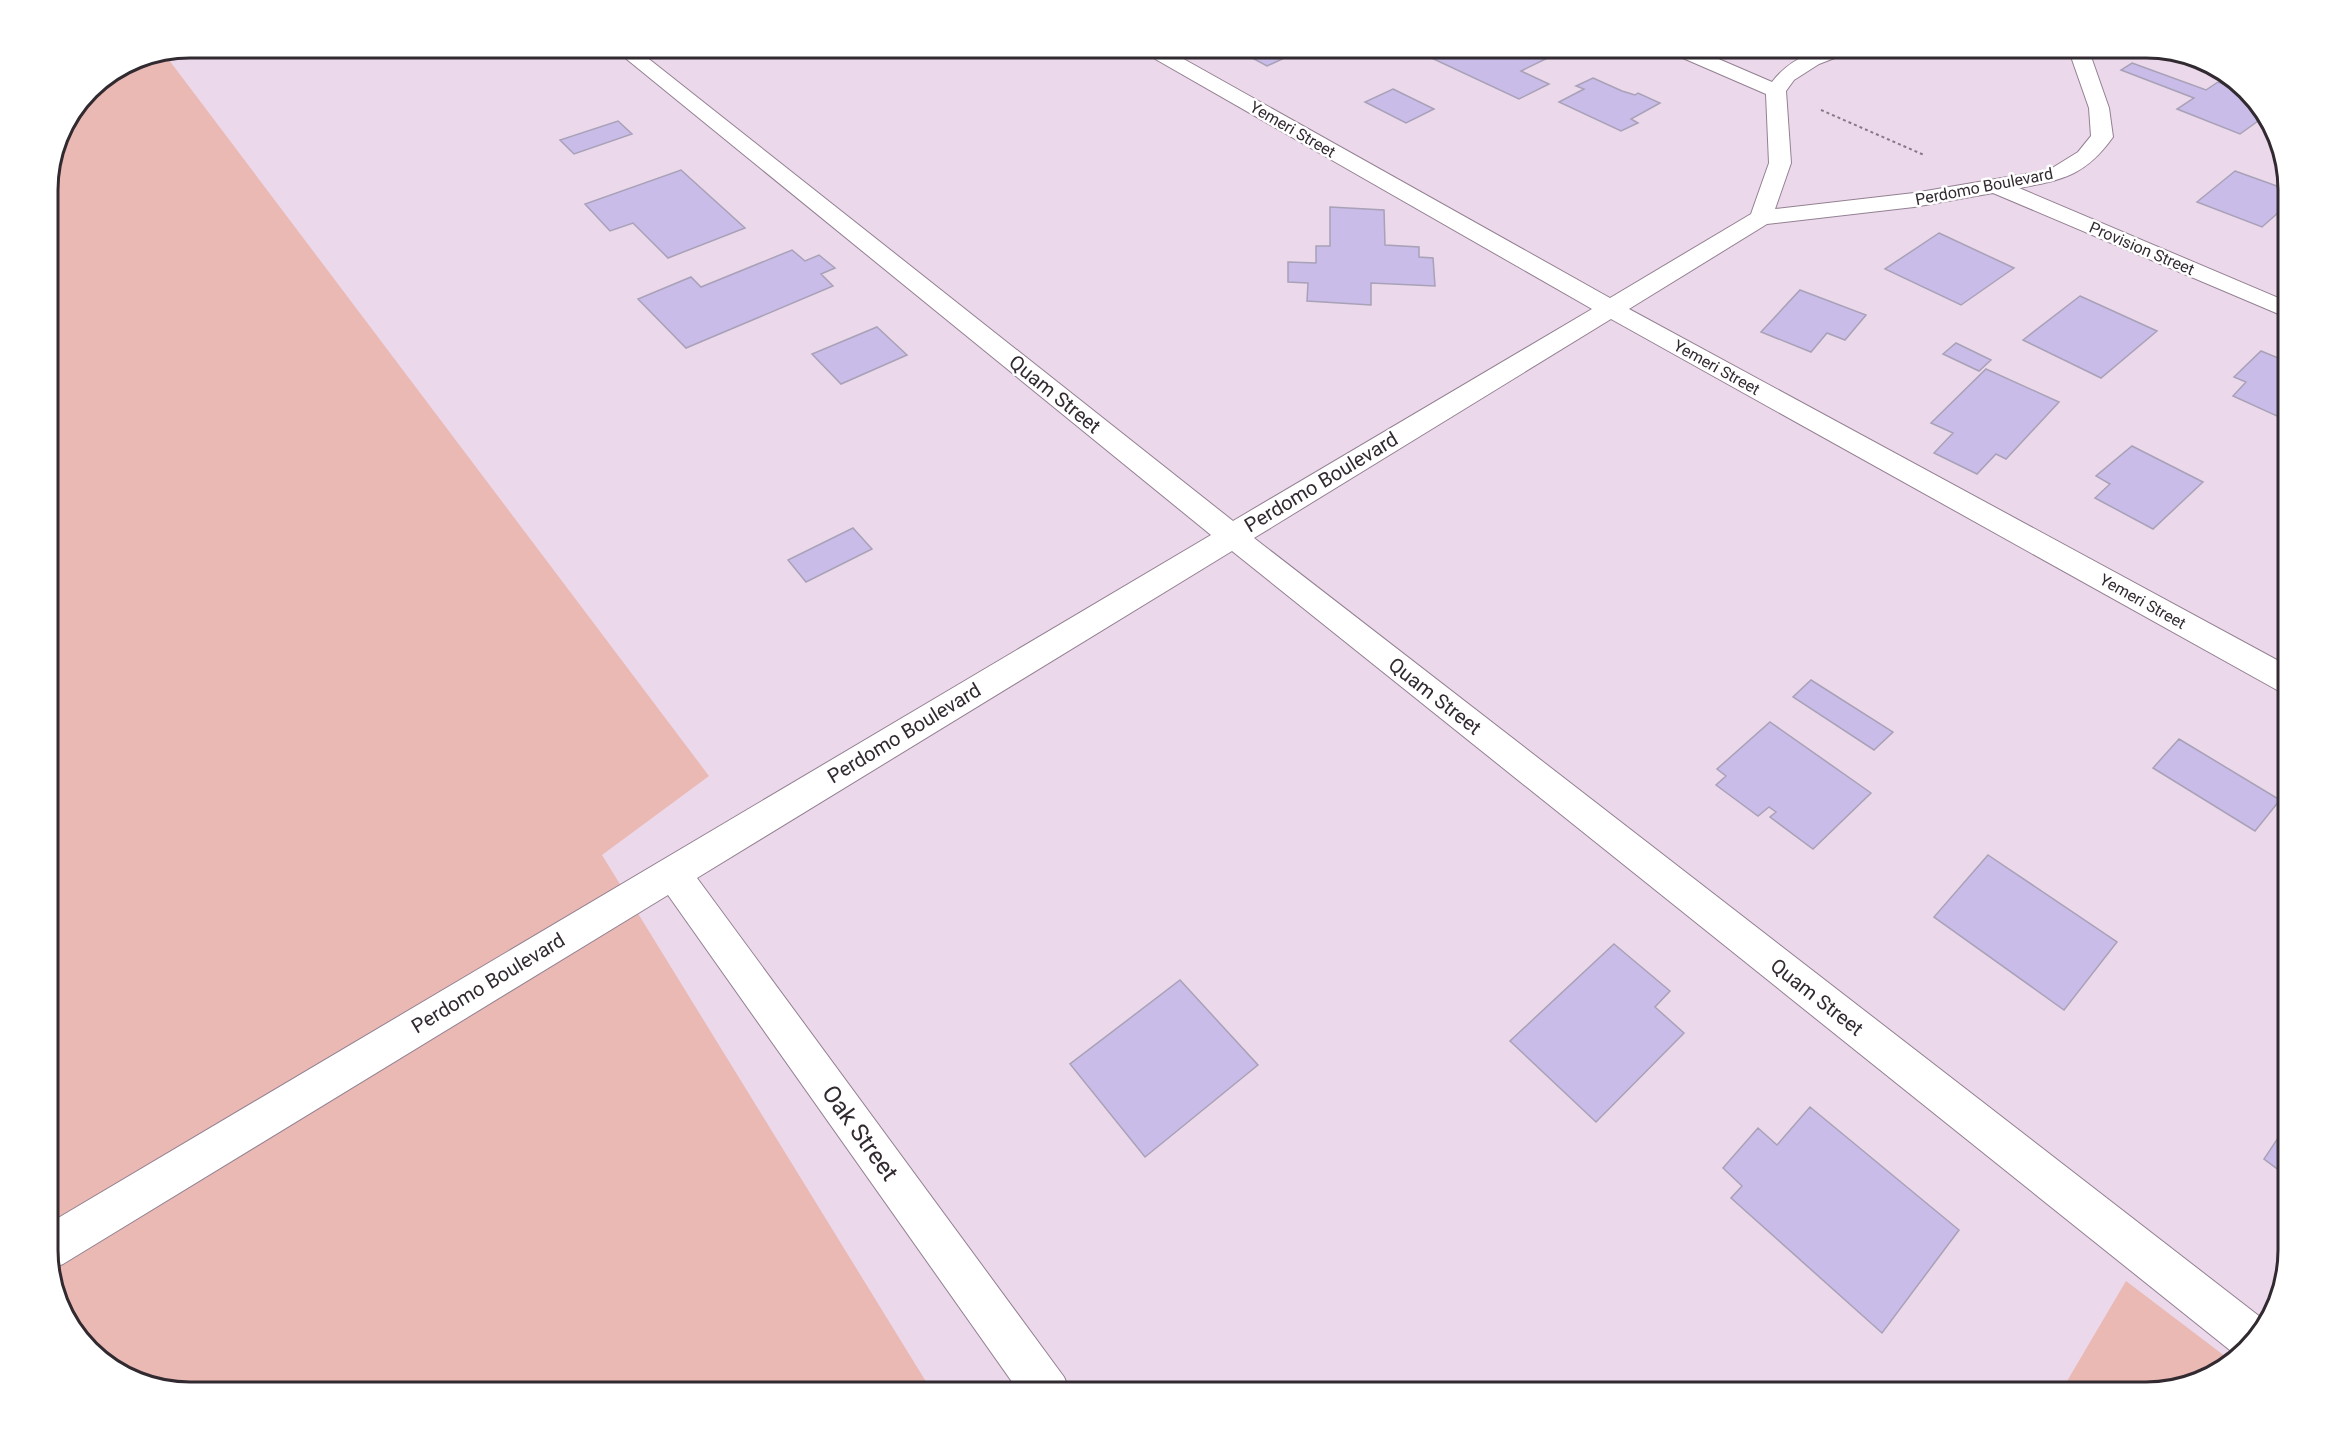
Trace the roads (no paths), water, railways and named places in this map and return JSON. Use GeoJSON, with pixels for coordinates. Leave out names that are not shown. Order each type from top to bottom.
{"type":"FeatureCollection","features":[{"type":"Feature","properties":{"kind":"street","name":"Quam Street"},"geometry":{"type":"LineString","coordinates":[[635,58],[1232,536],[2247,1335]]}},
{"type":"Feature","properties":{"kind":"street","name":"Yemeri Street"},"geometry":{"type":"LineString","coordinates":[[1168,58],[1609,308],[2277,675]]}},
{"type":"Feature","properties":{"kind":"street"},"geometry":{"type":"LineString","coordinates":[[1699,58],[1776,91]]}},
{"type":"Feature","properties":{"kind":"street"},"geometry":{"type":"LineString","coordinates":[[1761,218],[1780,163],[1776,91],[1787,76],[1817,58]]}},
{"type":"Feature","properties":{"kind":"street","name":"Perdomo Boulevard"},"geometry":{"type":"LineString","coordinates":[[59,1242],[1761,218],[1914,200],[2055,175],[2086,157],[2102,136],[2099,108],[2082,58]]}},
{"type":"Feature","properties":{"kind":"street","name":"Provision Street"},"geometry":{"type":"LineString","coordinates":[[1996,186],[2277,306]]}},
{"type":"Feature","properties":{"kind":"street","name":"Oak Street"},"geometry":{"type":"LineString","coordinates":[[672,872],[1040,1382]]}}]}
